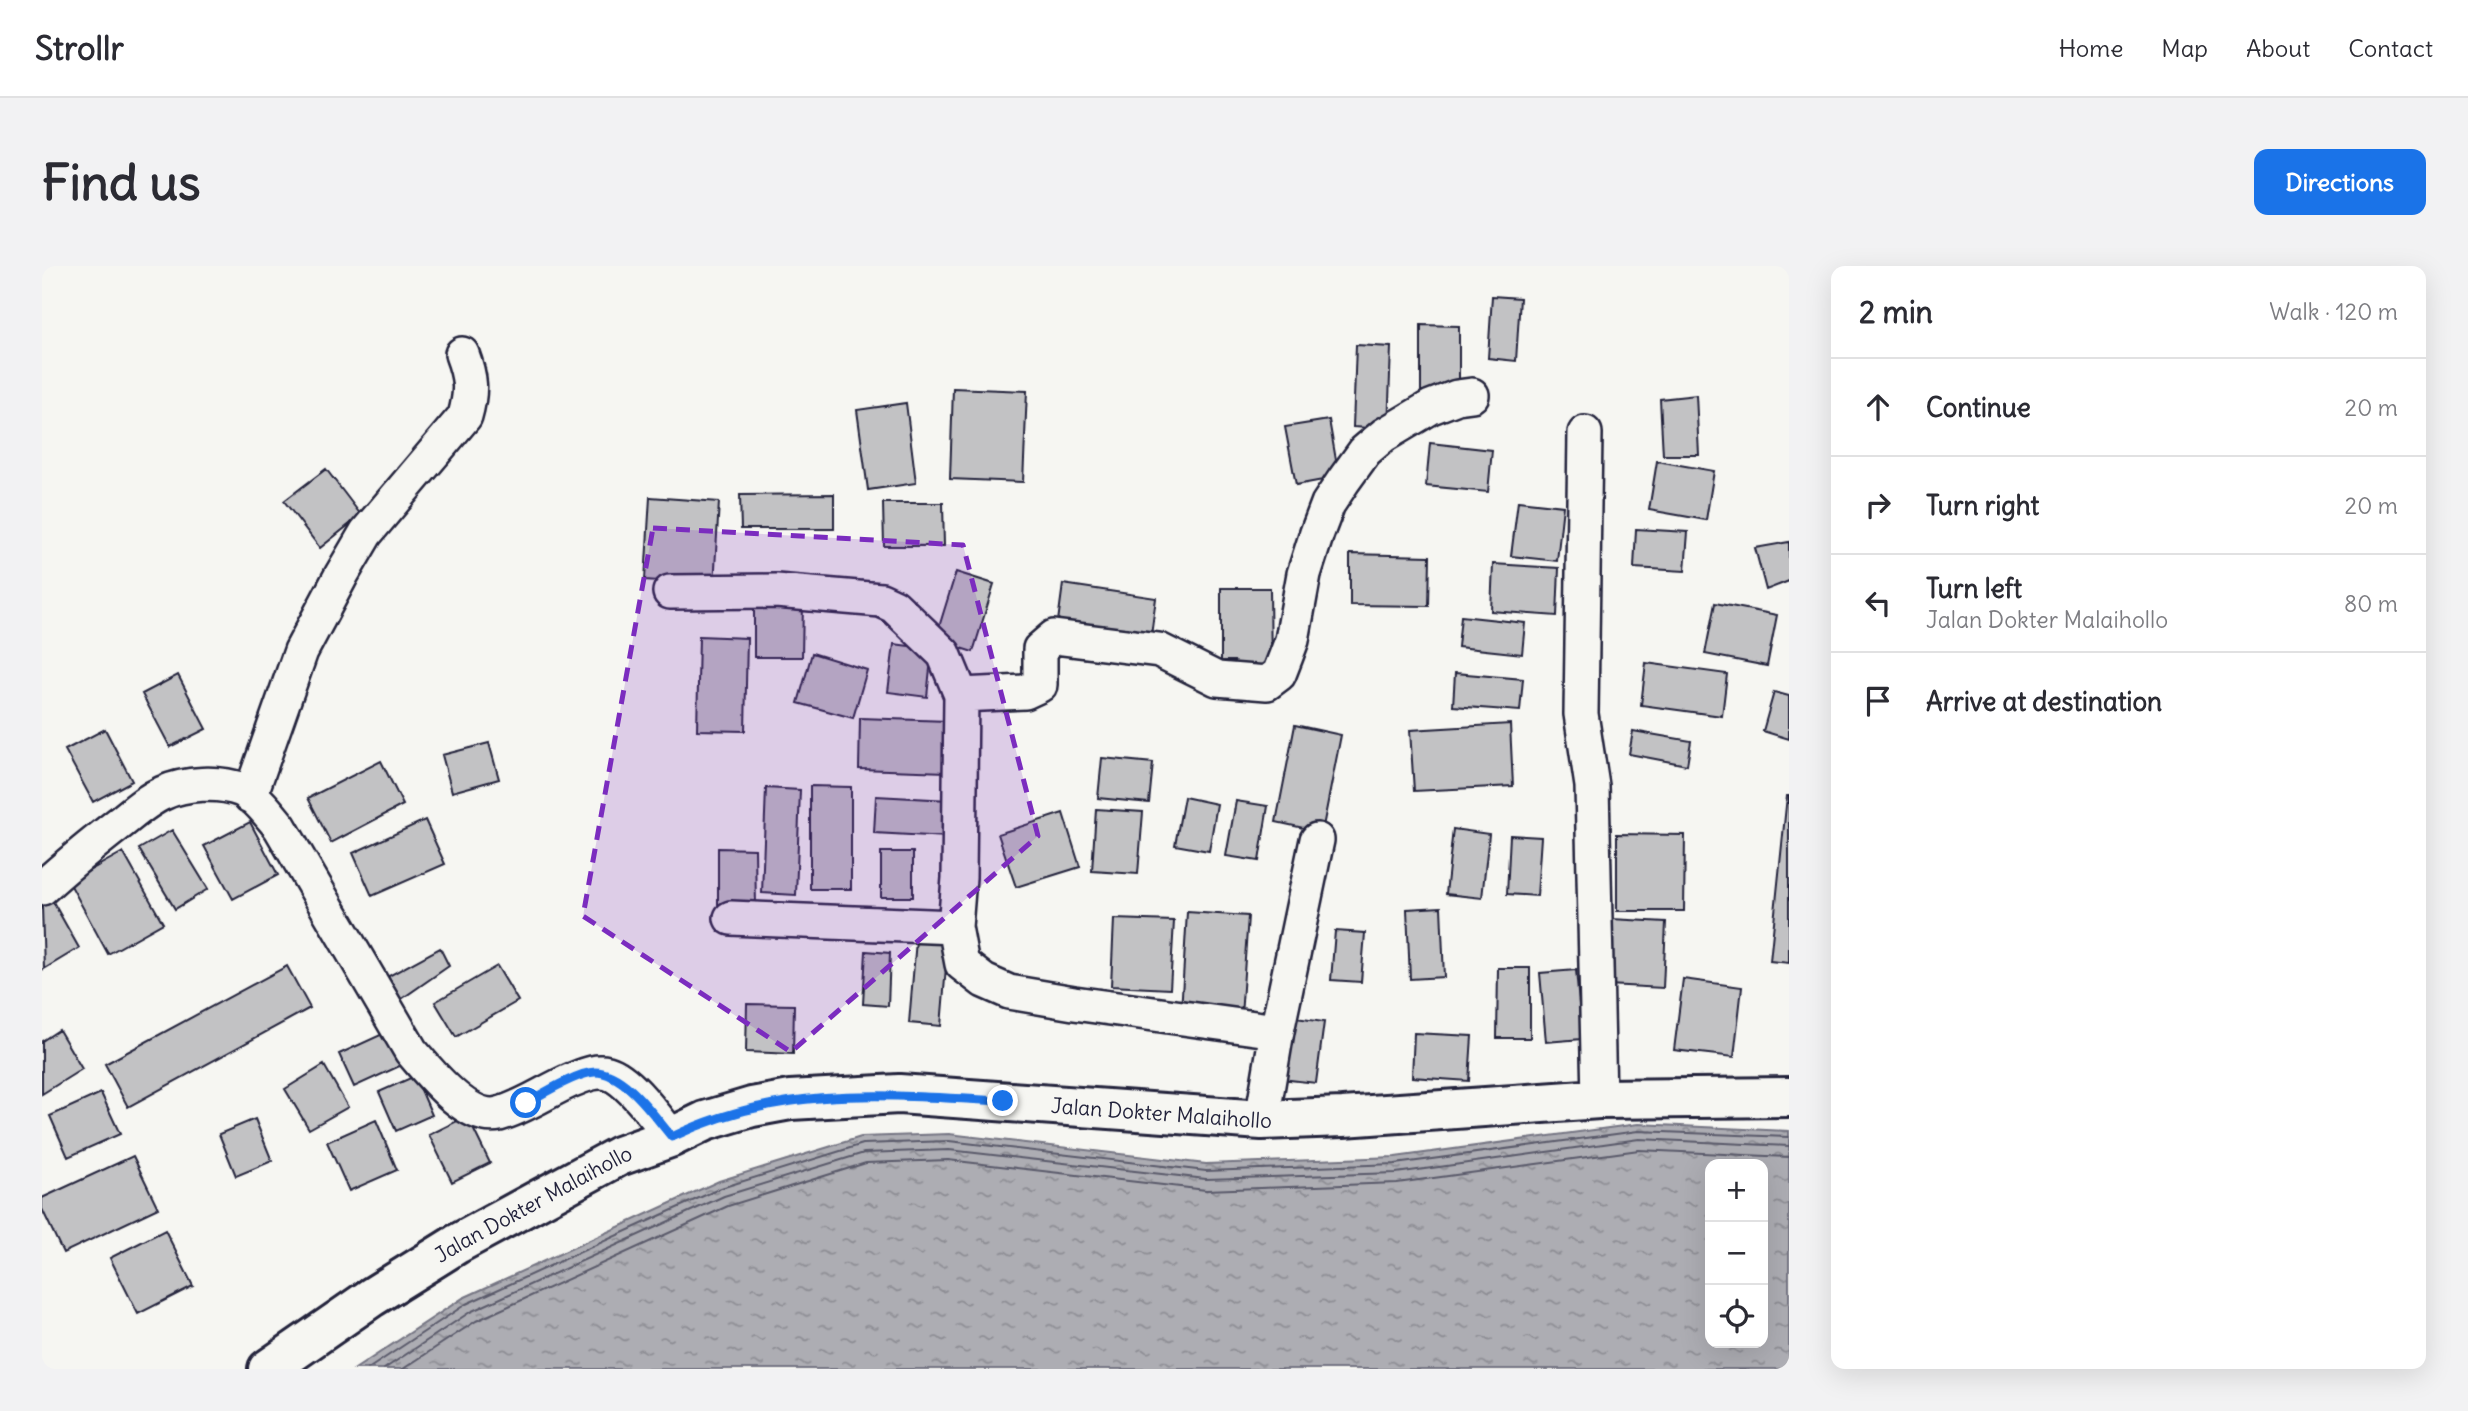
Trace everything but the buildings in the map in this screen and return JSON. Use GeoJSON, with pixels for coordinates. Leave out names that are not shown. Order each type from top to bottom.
{"type":"FeatureCollection","features":[{"type":"Feature","properties":{"kind":"main road","name":"Jalan Dokter Malaihollo"},"geometry":{"type":"LineString","coordinates":[[268,1369],[372,1297],[457,1244],[619,1156],[752,1107],[790,1100],[899,1094],[1262,1120],[1599,1099],[1789,1097]]}},
{"type":"Feature","properties":{"kind":"street"},"geometry":{"type":"LineString","coordinates":[[250,796],[301,651],[342,574],[366,533],[465,416],[471,394],[462,354]]}},
{"type":"Feature","properties":{"kind":"street"},"geometry":{"type":"LineString","coordinates":[[961,695],[1025,692],[1040,685],[1040,649],[1054,637],[1160,650],[1217,679],[1267,683],[1279,674],[1286,656],[1292,640],[1304,574],[1317,533],[1328,504],[1344,480],[1365,451],[1384,435],[1431,407],[1457,397],[1472,396]]}},
{"type":"Feature","properties":{"kind":"street"},"geometry":{"type":"LineString","coordinates":[[1585,433],[1581,714],[1592,786],[1599,1099]]}},
{"type":"Feature","properties":{"kind":"street"},"geometry":{"type":"LineString","coordinates":[[670,592],[776,591],[881,600],[894,606],[944,654],[961,695],[960,864],[955,927],[962,964],[984,981],[1009,992],[1277,1031]]}},
{"type":"Feature","properties":{"kind":"street"},"geometry":{"type":"LineString","coordinates":[[42,888],[71,861],[147,801],[166,791],[219,785],[243,791],[263,806],[280,827],[411,1051],[432,1076],[457,1099],[478,1112],[497,1115],[593,1072],[610,1074],[689,1129]]}},
{"type":"Feature","properties":{"kind":"street"},"geometry":{"type":"LineString","coordinates":[[1262,1120],[1277,1031],[1317,840]]}},
{"type":"Feature","properties":{"kind":"street"},"geometry":{"type":"LineString","coordinates":[[731,918],[955,927]]}},
{"type":"Feature","properties":{"kind":"highlighted area"},"geometry":{"type":"Polygon","coordinates":[[[653,528],[963,545],[1038,836],[791,1052],[583,916],[653,528]]]}},
{"type":"Feature","properties":{"kind":"water"},"geometry":{"type":"Polygon","coordinates":[[[1638,1124],[1789,1131],[1789,1369],[355,1369],[463,1298],[719,1181],[861,1137],[949,1134],[1206,1164],[1395,1157],[1638,1124]]]}},
{"type":"Feature","properties":{"kind":"route"},"geometry":{"type":"LineString","coordinates":[[526,1103],[593,1072],[610,1074],[624,1083],[672,1137],[705,1121],[730,1113],[790,1100],[899,1094],[1003,1101]]}}]}
